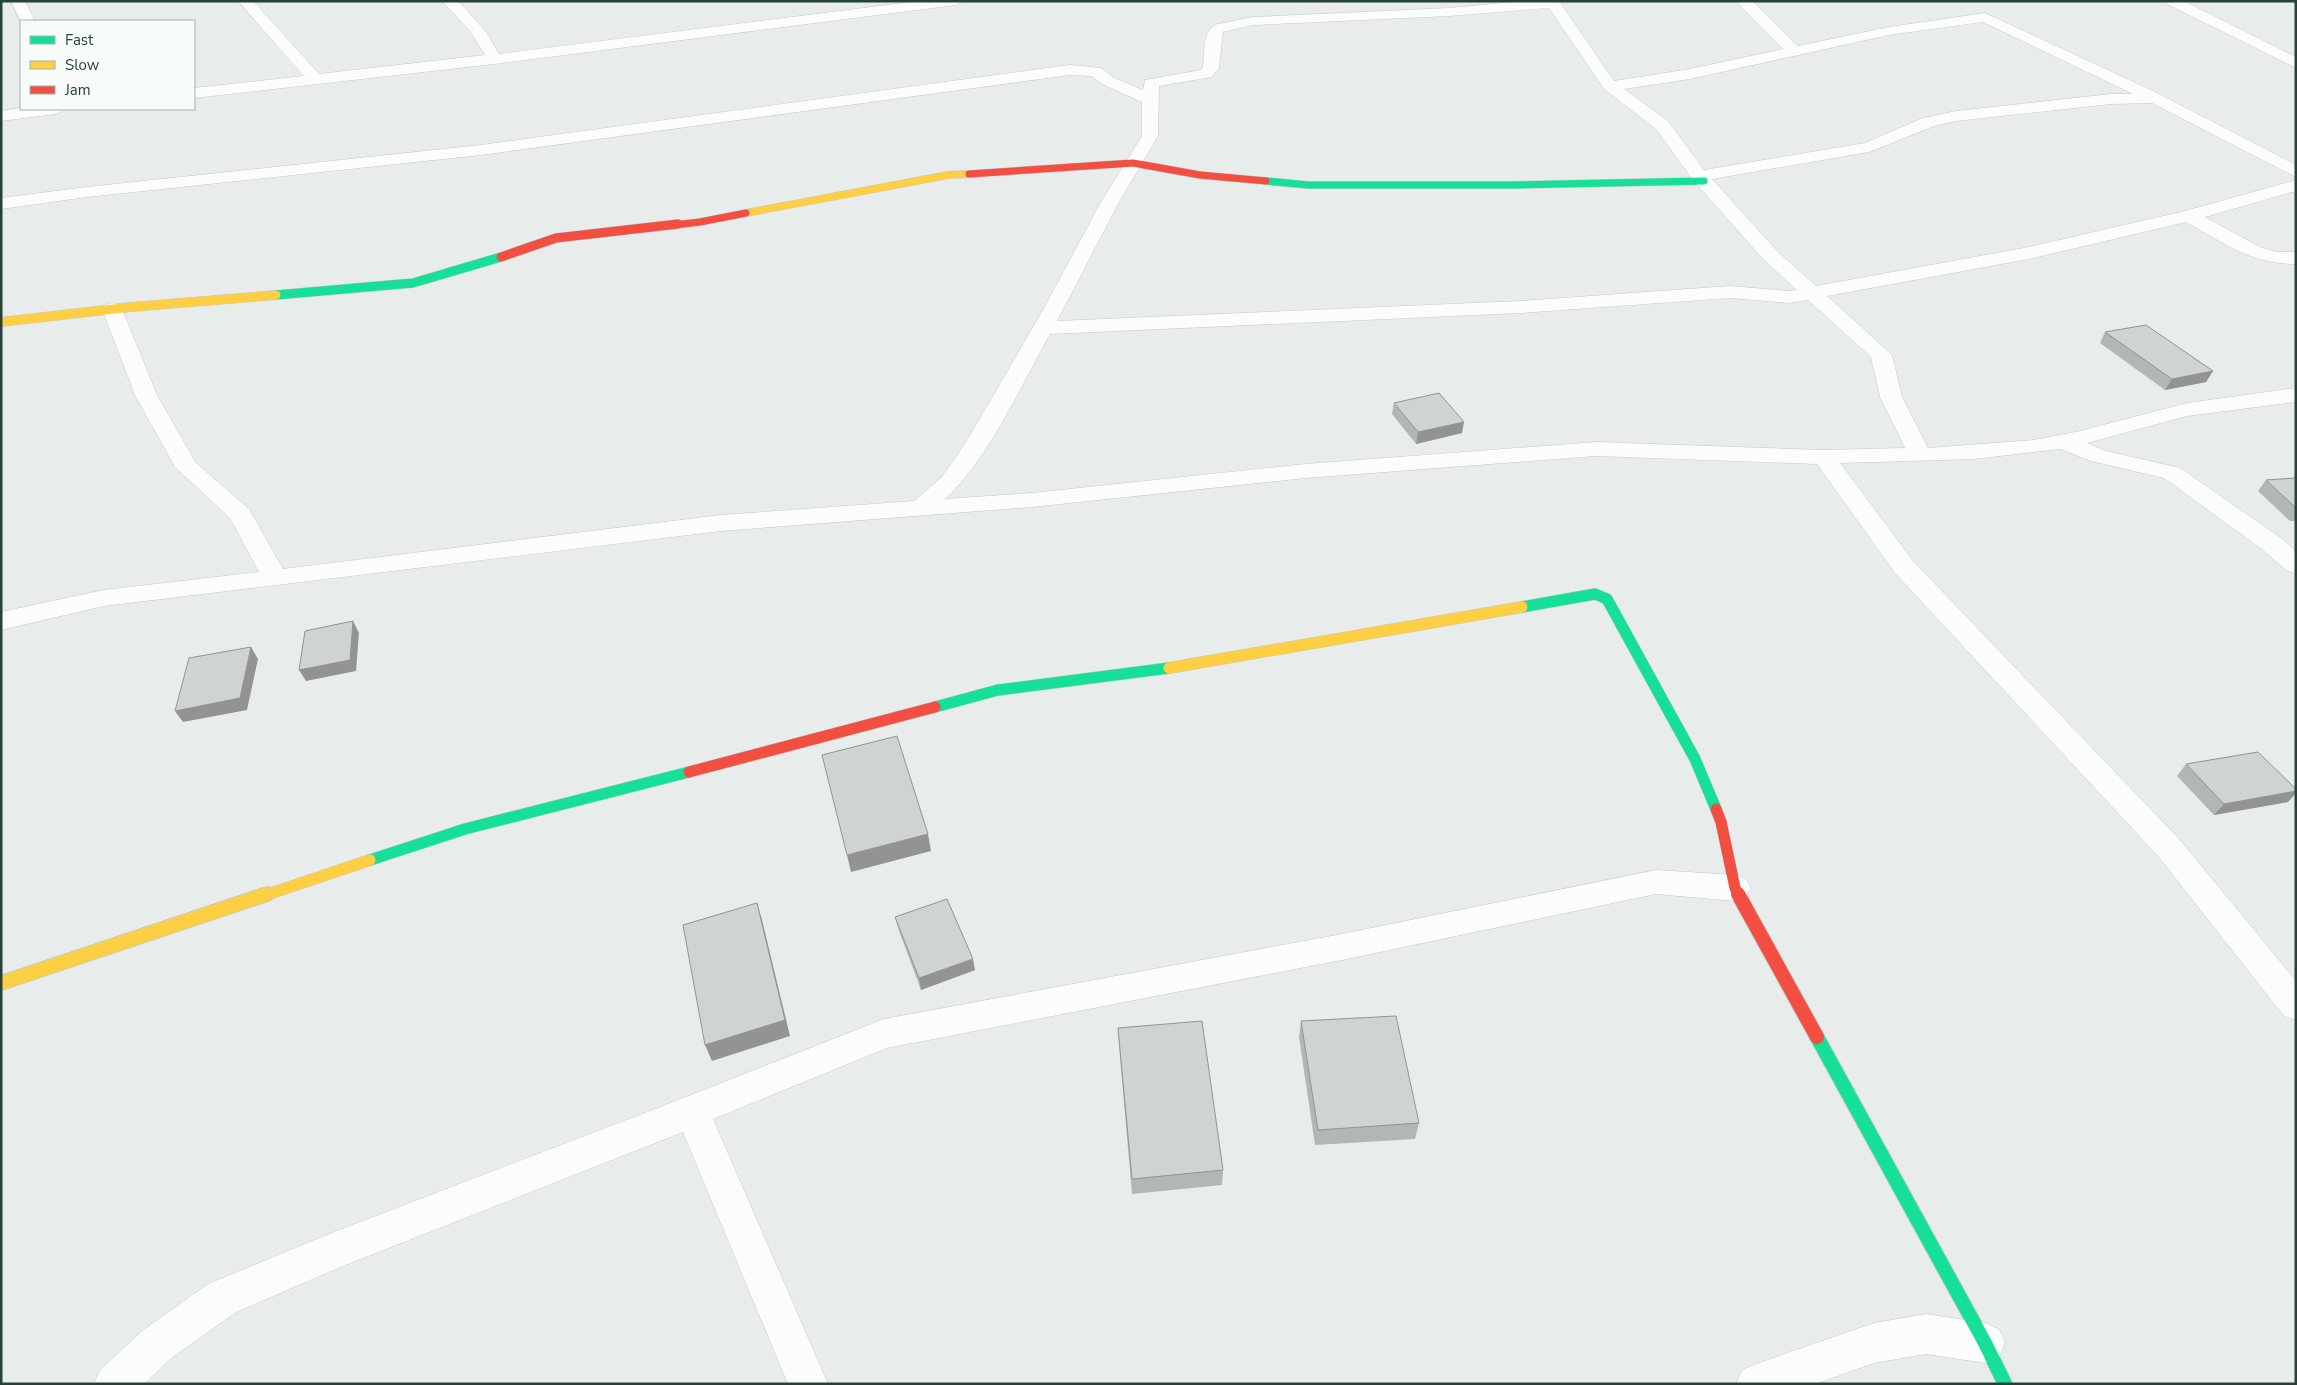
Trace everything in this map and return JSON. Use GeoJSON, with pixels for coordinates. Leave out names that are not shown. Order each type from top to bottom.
{"type":"FeatureCollection","features":[{"type":"Feature","properties":{"kind":"street"},"geometry":{"type":"LineString","coordinates":[[18,1],[28,20]]}},
{"type":"Feature","properties":{"kind":"street"},"geometry":{"type":"LineString","coordinates":[[245,1],[315,79]]}},
{"type":"Feature","properties":{"kind":"street"},"geometry":{"type":"LineString","coordinates":[[449,1],[465,15],[482,36],[494,59]]}},
{"type":"Feature","properties":{"kind":"street"},"geometry":{"type":"LineString","coordinates":[[195,93],[494,59],[956,1]]}},
{"type":"Feature","properties":{"kind":"street"},"geometry":{"type":"LineString","coordinates":[[1743,1],[1794,51]]}},
{"type":"Feature","properties":{"kind":"street"},"geometry":{"type":"LineString","coordinates":[[2172,1],[2296,63]]}},
{"type":"Feature","properties":{"kind":"street"},"geometry":{"type":"LineString","coordinates":[[921,508],[949,482],[976,444],[1133,163],[1150,136],[1151,83],[1206,74],[1211,68],[1215,30],[1224,26],[1253,21],[1449,12],[1552,2],[1610,86],[1662,125],[1701,179],[1771,256],[1881,355],[1891,397],[1919,453]]}},
{"type":"Feature","properties":{"kind":"street"},"geometry":{"type":"LineString","coordinates":[[1968,6],[1985,17],[2155,98],[2296,172]]}},
{"type":"Feature","properties":{"kind":"street"},"geometry":{"type":"LineString","coordinates":[[799,7],[810,20]]}},
{"type":"Feature","properties":{"kind":"street"},"geometry":{"type":"LineString","coordinates":[[1610,86],[1690,74],[1889,31],[1985,17]]}},
{"type":"Feature","properties":{"kind":"street"},"geometry":{"type":"LineString","coordinates":[[1,204],[87,192],[481,150],[1070,70],[1095,71],[1108,81],[1151,100]]}},
{"type":"Feature","properties":{"kind":"street"},"geometry":{"type":"LineString","coordinates":[[1,322],[112,309],[413,283],[511,254],[556,238],[700,222],[948,175],[1133,163],[1200,175],[1308,186],[1513,185],[1701,179],[1868,147],[1928,122],[1956,116],[2111,99],[2155,98]]}},
{"type":"Feature","properties":{"kind":"street"},"geometry":{"type":"LineString","coordinates":[[1,116],[46,110]]}},
{"type":"Feature","properties":{"kind":"street"},"geometry":{"type":"LineString","coordinates":[[1042,328],[1521,307],[1730,292],[1789,297],[2030,254],[2189,216],[2296,185]]}},
{"type":"Feature","properties":{"kind":"street"},"geometry":{"type":"LineString","coordinates":[[2189,216],[2252,251],[2274,258],[2296,258]]}},
{"type":"Feature","properties":{"kind":"street"},"geometry":{"type":"LineString","coordinates":[[112,309],[146,395],[187,466],[240,514],[275,578]]}},
{"type":"Feature","properties":{"kind":"street"},"geometry":{"type":"LineString","coordinates":[[1,621],[104,598],[722,523],[1032,500],[1306,471],[1596,449],[1824,456],[2004,451],[2062,442],[2134,422],[2206,406],[2278,399],[2296,395]]}},
{"type":"Feature","properties":{"kind":"street"},"geometry":{"type":"LineString","coordinates":[[2062,442],[2099,456],[2172,472],[2272,544],[2296,565]]}},
{"type":"Feature","properties":{"kind":"street"},"geometry":{"type":"LineString","coordinates":[[1824,456],[1904,567],[2169,848],[2296,1006]]}},
{"type":"Feature","properties":{"kind":"street"},"geometry":{"type":"LineString","coordinates":[[1,983],[465,829],[842,733],[998,690],[1167,668],[1595,594],[1607,599],[1695,759],[1721,822],[1735,888],[1985,1344],[2005,1384]]}},
{"type":"Feature","properties":{"kind":"street"},"geometry":{"type":"LineString","coordinates":[[114,1384],[156,1345],[222,1298],[334,1251],[692,1112],[884,1034],[1342,947],[1656,882],[1735,888]]}},
{"type":"Feature","properties":{"kind":"street"},"geometry":{"type":"LineString","coordinates":[[692,1112],[808,1384]]}},
{"type":"Feature","properties":{"kind":"street"},"geometry":{"type":"LineString","coordinates":[[1756,1384],[1874,1343],[1926,1334],[1985,1344]]}},
{"type":"Feature","properties":{"kind":"building"},"geometry":{"type":"Polygon","coordinates":[[[2146,325],[2213,371],[2172,379],[2105,332],[2146,325]]]}},
{"type":"Feature","properties":{"kind":"building"},"geometry":{"type":"Polygon","coordinates":[[[1439,393],[1464,422],[1418,432],[1394,403],[1439,393]]]}},
{"type":"Feature","properties":{"kind":"building"},"geometry":{"type":"Polygon","coordinates":[[[2296,478],[2296,508],[2266,480],[2296,478]]]}},
{"type":"Feature","properties":{"kind":"building"},"geometry":{"type":"Polygon","coordinates":[[[353,621],[350,660],[299,670],[305,631],[353,621]]]}},
{"type":"Feature","properties":{"kind":"building"},"geometry":{"type":"Polygon","coordinates":[[[251,647],[240,698],[175,711],[189,658],[251,647]]]}},
{"type":"Feature","properties":{"kind":"building"},"geometry":{"type":"Polygon","coordinates":[[[897,736],[928,834],[847,855],[822,755],[897,736]]]}},
{"type":"Feature","properties":{"kind":"building"},"geometry":{"type":"Polygon","coordinates":[[[2258,752],[2296,791],[2224,804],[2186,764],[2258,752]]]}},
{"type":"Feature","properties":{"kind":"building"},"geometry":{"type":"Polygon","coordinates":[[[947,899],[973,959],[919,978],[895,917],[947,899]]]}},
{"type":"Feature","properties":{"kind":"building"},"geometry":{"type":"Polygon","coordinates":[[[757,903],[785,1020],[705,1045],[683,925],[757,903]]]}},
{"type":"Feature","properties":{"kind":"building"},"geometry":{"type":"Polygon","coordinates":[[[1396,1016],[1419,1123],[1318,1130],[1301,1021],[1396,1016]]]}},
{"type":"Feature","properties":{"kind":"building"},"geometry":{"type":"Polygon","coordinates":[[[1202,1021],[1223,1170],[1132,1179],[1118,1028],[1202,1021]]]}},
{"type":"Feature","properties":{"kind":"traffic: fast"},"geometry":{"type":"LineString","coordinates":[[1266,181],[1308,185],[1513,185],[1704,181]]}},
{"type":"Feature","properties":{"kind":"traffic: fast"},"geometry":{"type":"LineString","coordinates":[[276,295],[413,283],[501,257]]}},
{"type":"Feature","properties":{"kind":"traffic: fast"},"geometry":{"type":"LineString","coordinates":[[1522,607],[1595,594],[1607,599],[1695,759],[1716,809]]}},
{"type":"Feature","properties":{"kind":"traffic: fast"},"geometry":{"type":"LineString","coordinates":[[935,707],[998,690],[1169,668]]}},
{"type":"Feature","properties":{"kind":"traffic: fast"},"geometry":{"type":"LineString","coordinates":[[370,860],[465,829],[689,772]]}},
{"type":"Feature","properties":{"kind":"traffic: fast"},"geometry":{"type":"LineString","coordinates":[[1817,1037],[1985,1343],[2005,1384]]}},
{"type":"Feature","properties":{"kind":"traffic: slow"},"geometry":{"type":"LineString","coordinates":[[746,213],[948,175],[969,174]]}},
{"type":"Feature","properties":{"kind":"traffic: slow"},"geometry":{"type":"LineString","coordinates":[[1,322],[131,307],[276,295]]}},
{"type":"Feature","properties":{"kind":"traffic: slow"},"geometry":{"type":"LineString","coordinates":[[1169,668],[1522,607]]}},
{"type":"Feature","properties":{"kind":"traffic: slow"},"geometry":{"type":"LineString","coordinates":[[1,983],[370,860]]}},
{"type":"Feature","properties":{"kind":"traffic: jam"},"geometry":{"type":"LineString","coordinates":[[969,174],[1133,163],[1200,175],[1266,181]]}},
{"type":"Feature","properties":{"kind":"traffic: jam"},"geometry":{"type":"LineString","coordinates":[[501,257],[556,238],[700,222],[746,213]]}},
{"type":"Feature","properties":{"kind":"traffic: jam"},"geometry":{"type":"LineString","coordinates":[[689,772],[935,707]]}},
{"type":"Feature","properties":{"kind":"traffic: jam"},"geometry":{"type":"LineString","coordinates":[[1716,809],[1721,822],[1735,888],[1817,1037]]}}]}
